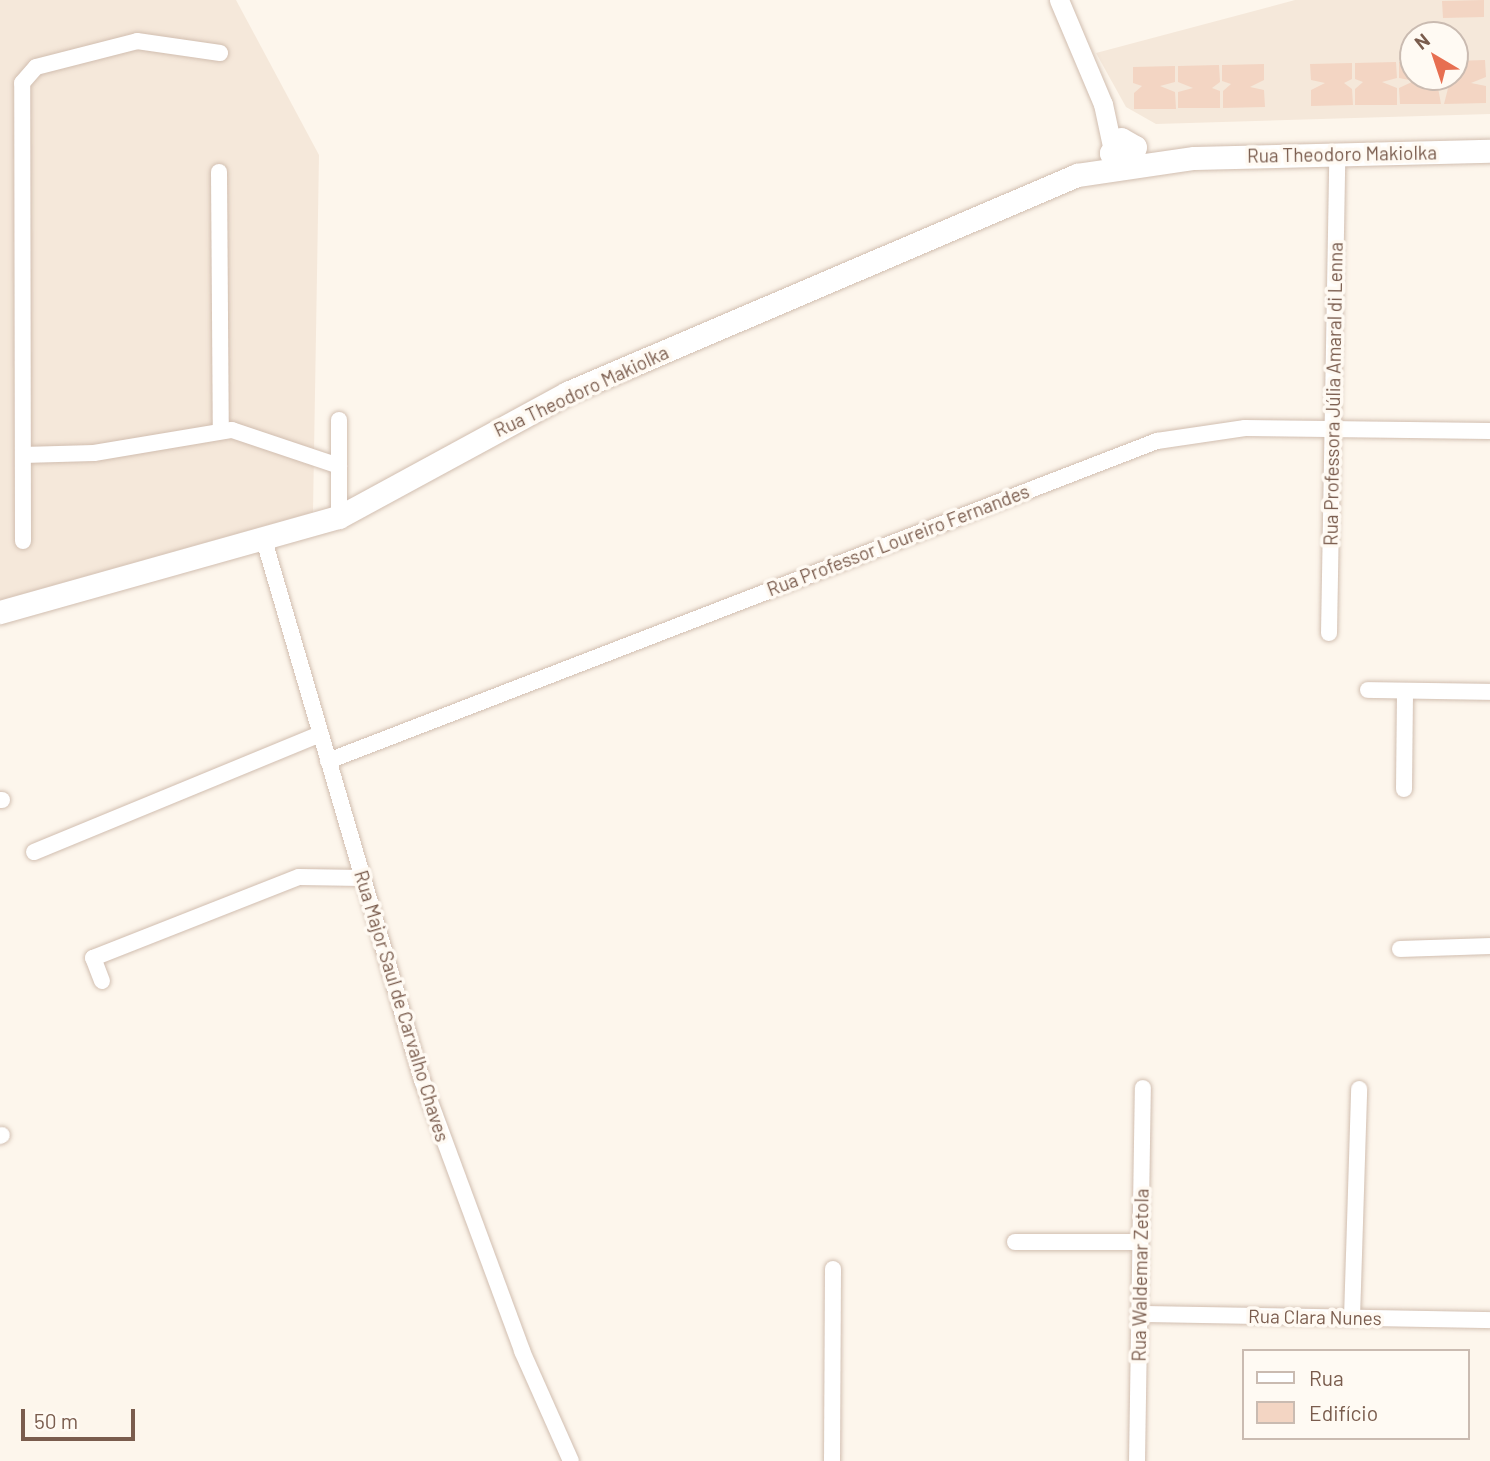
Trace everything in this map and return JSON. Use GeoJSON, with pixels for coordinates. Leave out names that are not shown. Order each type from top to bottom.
{"type":"FeatureCollection","features":[{"type":"Feature","properties":{"kind":"main road","name":"Rua Theodoro Makiolka"},"geometry":{"type":"LineString","coordinates":[[0,612],[339,517],[567,393],[1077,175],[1123,151],[1194,158],[1490,151]]}},
{"type":"Feature","properties":{"kind":"street"},"geometry":{"type":"LineString","coordinates":[[1059,0],[1123,151]]}},
{"type":"Feature","properties":{"kind":"street"},"geometry":{"type":"LineString","coordinates":[[23,541],[22,83],[36,67],[137,41],[220,53]]}},
{"type":"Feature","properties":{"kind":"street","name":"Rua Professora Júlia Amaral di Lenna"},"geometry":{"type":"LineString","coordinates":[[1329,633],[1337,154]]}},
{"type":"Feature","properties":{"kind":"street"},"geometry":{"type":"LineString","coordinates":[[219,172],[221,430]]}},
{"type":"Feature","properties":{"kind":"street"},"geometry":{"type":"LineString","coordinates":[[339,420],[339,517]]}},
{"type":"Feature","properties":{"kind":"street"},"geometry":{"type":"LineString","coordinates":[[23,456],[94,453],[221,430],[255,434],[339,466]]}},
{"type":"Feature","properties":{"kind":"street","name":"Rua Professor Loureiro Fernandes"},"geometry":{"type":"LineString","coordinates":[[328,761],[1134,448],[1217,430],[1490,431]]}},
{"type":"Feature","properties":{"kind":"street","name":"Rua Major Saul de Carvalho Chaves"},"geometry":{"type":"LineString","coordinates":[[264,540],[430,1102],[522,1351],[571,1461]]}},
{"type":"Feature","properties":{"kind":"street"},"geometry":{"type":"LineString","coordinates":[[1368,690],[1490,692]]}},
{"type":"Feature","properties":{"kind":"street"},"geometry":{"type":"LineString","coordinates":[[1404,789],[1405,691]]}},
{"type":"Feature","properties":{"kind":"street"},"geometry":{"type":"LineString","coordinates":[[34,852],[320,734]]}},
{"type":"Feature","properties":{"kind":"street"},"geometry":{"type":"LineString","coordinates":[[102,981],[93,958],[299,877],[362,878]]}},
{"type":"Feature","properties":{"kind":"street"},"geometry":{"type":"LineString","coordinates":[[1400,949],[1490,946]]}},
{"type":"Feature","properties":{"kind":"street","name":"Rua Waldemar Zetola"},"geometry":{"type":"LineString","coordinates":[[1137,1461],[1143,1088]]}},
{"type":"Feature","properties":{"kind":"street"},"geometry":{"type":"LineString","coordinates":[[1352,1318],[1359,1088]]}},
{"type":"Feature","properties":{"kind":"street"},"geometry":{"type":"LineString","coordinates":[[1015,1242],[1140,1242]]}},
{"type":"Feature","properties":{"kind":"street"},"geometry":{"type":"LineString","coordinates":[[832,1461],[833,1269]]}},
{"type":"Feature","properties":{"kind":"street","name":"Rua Clara Nunes"},"geometry":{"type":"LineString","coordinates":[[1139,1314],[1490,1320]]}},
{"type":"Feature","properties":{"kind":"shaded area"},"geometry":{"type":"Polygon","coordinates":[[[0,0],[236,0],[319,155],[313,512],[0,600],[0,0]]]}},
{"type":"Feature","properties":{"kind":"shaded area"},"geometry":{"type":"Polygon","coordinates":[[[1295,0],[1490,0],[1490,114],[1156,124],[1126,107],[1096,53],[1295,0]]]}},
{"type":"Feature","properties":{"kind":"building"},"geometry":{"type":"Polygon","coordinates":[[[1484,0],[1484,17],[1443,18],[1442,1],[1484,0]]]}},
{"type":"Feature","properties":{"kind":"building"},"geometry":{"type":"Polygon","coordinates":[[[1485,60],[1486,77],[1471,83],[1486,86],[1486,103],[1444,104],[1447,91],[1469,91],[1469,61],[1485,60]]]}},
{"type":"Feature","properties":{"kind":"building"},"geometry":{"type":"Polygon","coordinates":[[[1396,62],[1397,78],[1382,82],[1397,88],[1397,105],[1355,105],[1355,89],[1363,82],[1355,79],[1355,63],[1396,62]]]}},
{"type":"Feature","properties":{"kind":"building"},"geometry":{"type":"Polygon","coordinates":[[[1352,63],[1352,79],[1344,83],[1352,89],[1353,105],[1311,106],[1311,90],[1325,83],[1311,80],[1310,64],[1352,63]]]}},
{"type":"Feature","properties":{"kind":"building"},"geometry":{"type":"Polygon","coordinates":[[[1264,64],[1264,80],[1250,87],[1264,90],[1265,107],[1223,108],[1223,91],[1231,84],[1222,81],[1222,65],[1264,64]]]}},
{"type":"Feature","properties":{"kind":"building"},"geometry":{"type":"Polygon","coordinates":[[[1219,65],[1220,82],[1212,88],[1220,91],[1220,108],[1178,108],[1178,92],[1193,88],[1178,82],[1178,66],[1219,65]]]}},
{"type":"Feature","properties":{"kind":"building"},"geometry":{"type":"Polygon","coordinates":[[[1175,66],[1175,82],[1160,86],[1175,92],[1176,109],[1134,109],[1134,93],[1142,86],[1133,83],[1133,67],[1175,66]]]}},
{"type":"Feature","properties":{"kind":"building"},"geometry":{"type":"Polygon","coordinates":[[[1399,91],[1439,91],[1441,104],[1400,104],[1399,91]]]}}]}
